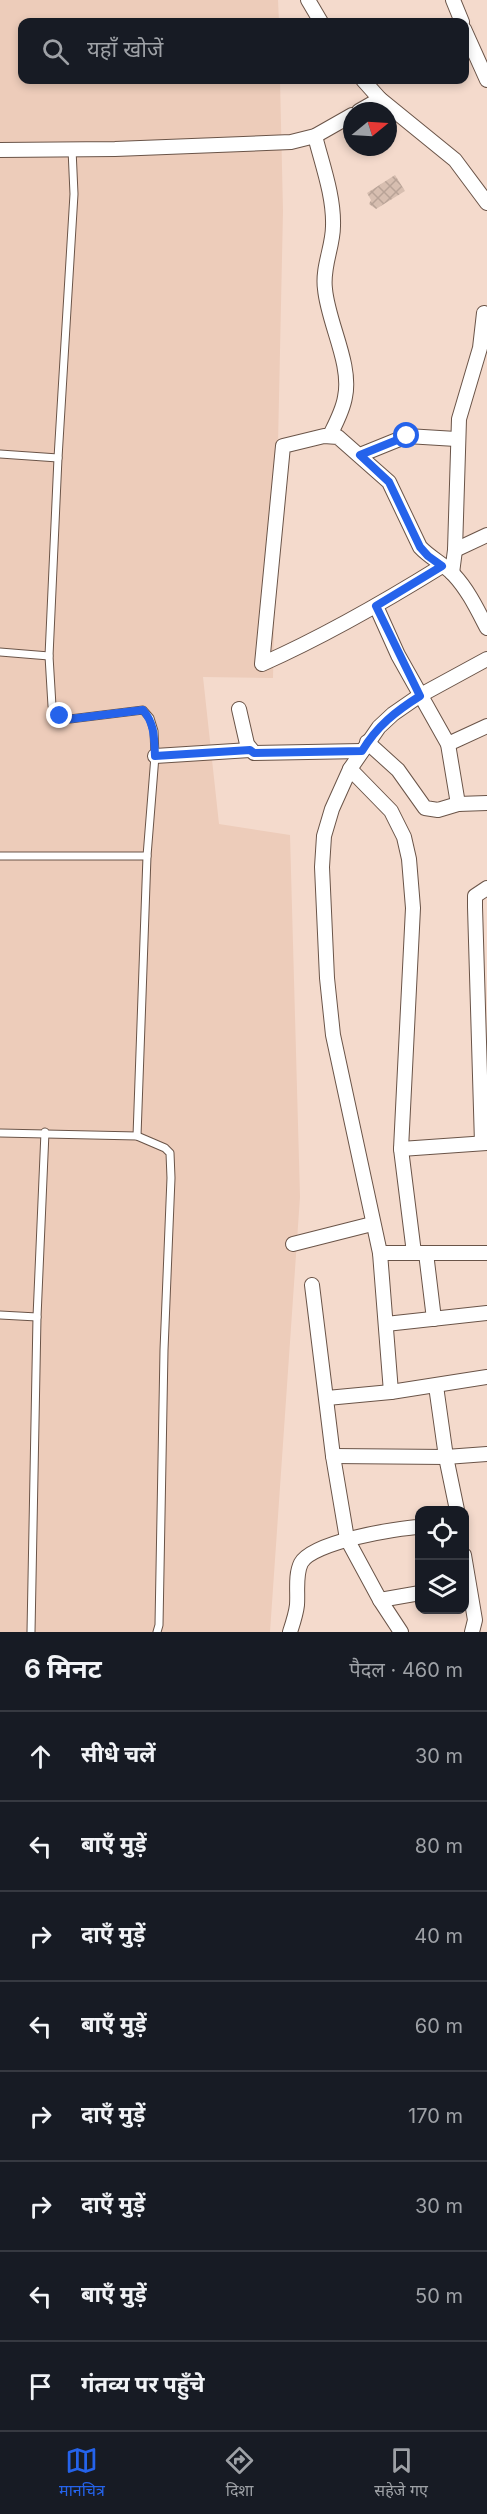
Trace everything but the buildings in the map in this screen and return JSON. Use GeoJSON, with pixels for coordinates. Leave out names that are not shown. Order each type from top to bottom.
{"type":"FeatureCollection","features":[{"type":"Feature","properties":{"kind":"street"},"geometry":{"type":"LineString","coordinates":[[308,0],[319,18]]}},
{"type":"Feature","properties":{"kind":"street"},"geometry":{"type":"LineString","coordinates":[[453,0],[460,18]]}},
{"type":"Feature","properties":{"kind":"street"},"geometry":{"type":"LineString","coordinates":[[469,38],[487,80]]}},
{"type":"Feature","properties":{"kind":"street"},"geometry":{"type":"LineString","coordinates":[[367,84],[380,99],[455,160],[487,203]]}},
{"type":"Feature","properties":{"kind":"street"},"geometry":{"type":"LineString","coordinates":[[375,102],[380,99]]}},
{"type":"Feature","properties":{"kind":"street"},"geometry":{"type":"LineString","coordinates":[[0,150],[291,142],[315,136],[343,120]]}},
{"type":"Feature","properties":{"kind":"street"},"geometry":{"type":"LineString","coordinates":[[315,136],[331,204],[333,227],[326,265],[326,296],[346,377],[345,396],[330,435]]}},
{"type":"Feature","properties":{"kind":"street"},"geometry":{"type":"LineString","coordinates":[[484,313],[482,340],[463,401],[456,440],[455,550],[447,569],[301,647],[262,663],[284,446],[330,435],[338,437],[389,482],[420,547],[428,556],[447,569],[473,600],[487,628]]}},
{"type":"Feature","properties":{"kind":"street"},"geometry":{"type":"LineString","coordinates":[[360,455],[407,436],[456,440]]}},
{"type":"Feature","properties":{"kind":"street"},"geometry":{"type":"LineString","coordinates":[[455,550],[487,535]]}},
{"type":"Feature","properties":{"kind":"street"},"geometry":{"type":"LineString","coordinates":[[376,606],[420,696],[448,744],[458,804]]}},
{"type":"Feature","properties":{"kind":"street"},"geometry":{"type":"LineString","coordinates":[[391,1392],[380,1253],[333,1035],[327,978],[322,867],[324,836],[332,809],[350,769],[364,746],[393,714],[420,696],[487,659]]}},
{"type":"Feature","properties":{"kind":"street"},"geometry":{"type":"LineString","coordinates":[[239,709],[250,750]]}},
{"type":"Feature","properties":{"kind":"street"},"geometry":{"type":"LineString","coordinates":[[448,744],[487,726]]}},
{"type":"Feature","properties":{"kind":"street"},"geometry":{"type":"LineString","coordinates":[[155,756],[364,746],[398,770],[426,808],[438,810],[458,804],[487,803]]}},
{"type":"Feature","properties":{"kind":"street"},"geometry":{"type":"LineString","coordinates":[[350,769],[391,811],[404,837],[409,859],[413,908],[401,1149],[434,1319]]}},
{"type":"Feature","properties":{"kind":"street"},"geometry":{"type":"LineString","coordinates":[[401,1149],[484,1143],[475,896],[487,888]]}},
{"type":"Feature","properties":{"kind":"street"},"geometry":{"type":"LineString","coordinates":[[293,1244],[372,1224]]}},
{"type":"Feature","properties":{"kind":"street"},"geometry":{"type":"LineString","coordinates":[[380,1253],[487,1253]]}},
{"type":"Feature","properties":{"kind":"street"},"geometry":{"type":"LineString","coordinates":[[312,1285],[333,1456],[347,1539],[380,1600],[401,1632]]}},
{"type":"Feature","properties":{"kind":"street"},"geometry":{"type":"LineString","coordinates":[[387,1324],[487,1314]]}},
{"type":"Feature","properties":{"kind":"street"},"geometry":{"type":"LineString","coordinates":[[327,1398],[391,1392],[487,1377]]}},
{"type":"Feature","properties":{"kind":"street"},"geometry":{"type":"LineString","coordinates":[[436,1386],[446,1457],[456,1506]]}},
{"type":"Feature","properties":{"kind":"street"},"geometry":{"type":"LineString","coordinates":[[333,1456],[446,1457],[487,1454]]}},
{"type":"Feature","properties":{"kind":"street"},"geometry":{"type":"LineString","coordinates":[[290,1632],[297,1605],[298,1569],[301,1561],[347,1539],[379,1531],[415,1527]]}},
{"type":"Feature","properties":{"kind":"street"},"geometry":{"type":"LineString","coordinates":[[380,1600],[415,1594]]}},
{"type":"Feature","properties":{"kind":"street"},"geometry":{"type":"LineString","coordinates":[[469,1597],[475,1625],[472,1632]]}},
{"type":"Feature","properties":{"kind":"lane"},"geometry":{"type":"LineString","coordinates":[[72,149],[74,194],[58,458],[49,656],[50,693],[52,706],[60,716],[70,719],[143,710],[150,718],[154,731],[155,756],[147,856],[137,1136]]}},
{"type":"Feature","properties":{"kind":"lane"},"geometry":{"type":"LineString","coordinates":[[0,454],[58,458]]}},
{"type":"Feature","properties":{"kind":"lane"},"geometry":{"type":"LineString","coordinates":[[0,652],[49,656]]}},
{"type":"Feature","properties":{"kind":"lane"},"geometry":{"type":"LineString","coordinates":[[0,856],[147,856]]}},
{"type":"Feature","properties":{"kind":"lane"},"geometry":{"type":"LineString","coordinates":[[31,1632],[37,1317],[45,1132]]}},
{"type":"Feature","properties":{"kind":"lane"},"geometry":{"type":"LineString","coordinates":[[0,1133],[45,1132],[137,1136],[165,1148],[170,1153],[159,1625],[157,1632]]}},
{"type":"Feature","properties":{"kind":"lane"},"geometry":{"type":"LineString","coordinates":[[0,1315],[37,1317]]}},
{"type":"Feature","properties":{"kind":"shaded area"},"geometry":{"type":"Polygon","coordinates":[[[0,0],[278,0],[279,18],[18,18],[18,84],[280,84],[283,211],[273,678],[203,677],[219,824],[290,835],[300,1197],[270,1632],[0,1632],[0,0]]]}},
{"type":"Feature","properties":{"kind":"route"},"geometry":{"type":"LineString","coordinates":[[60,716],[70,719],[143,710],[150,718],[154,731],[155,756],[250,750],[254,753],[362,751],[379,727],[393,714],[420,696],[398,656],[376,606],[442,566],[420,547],[389,482],[360,455],[407,436]]}}]}
